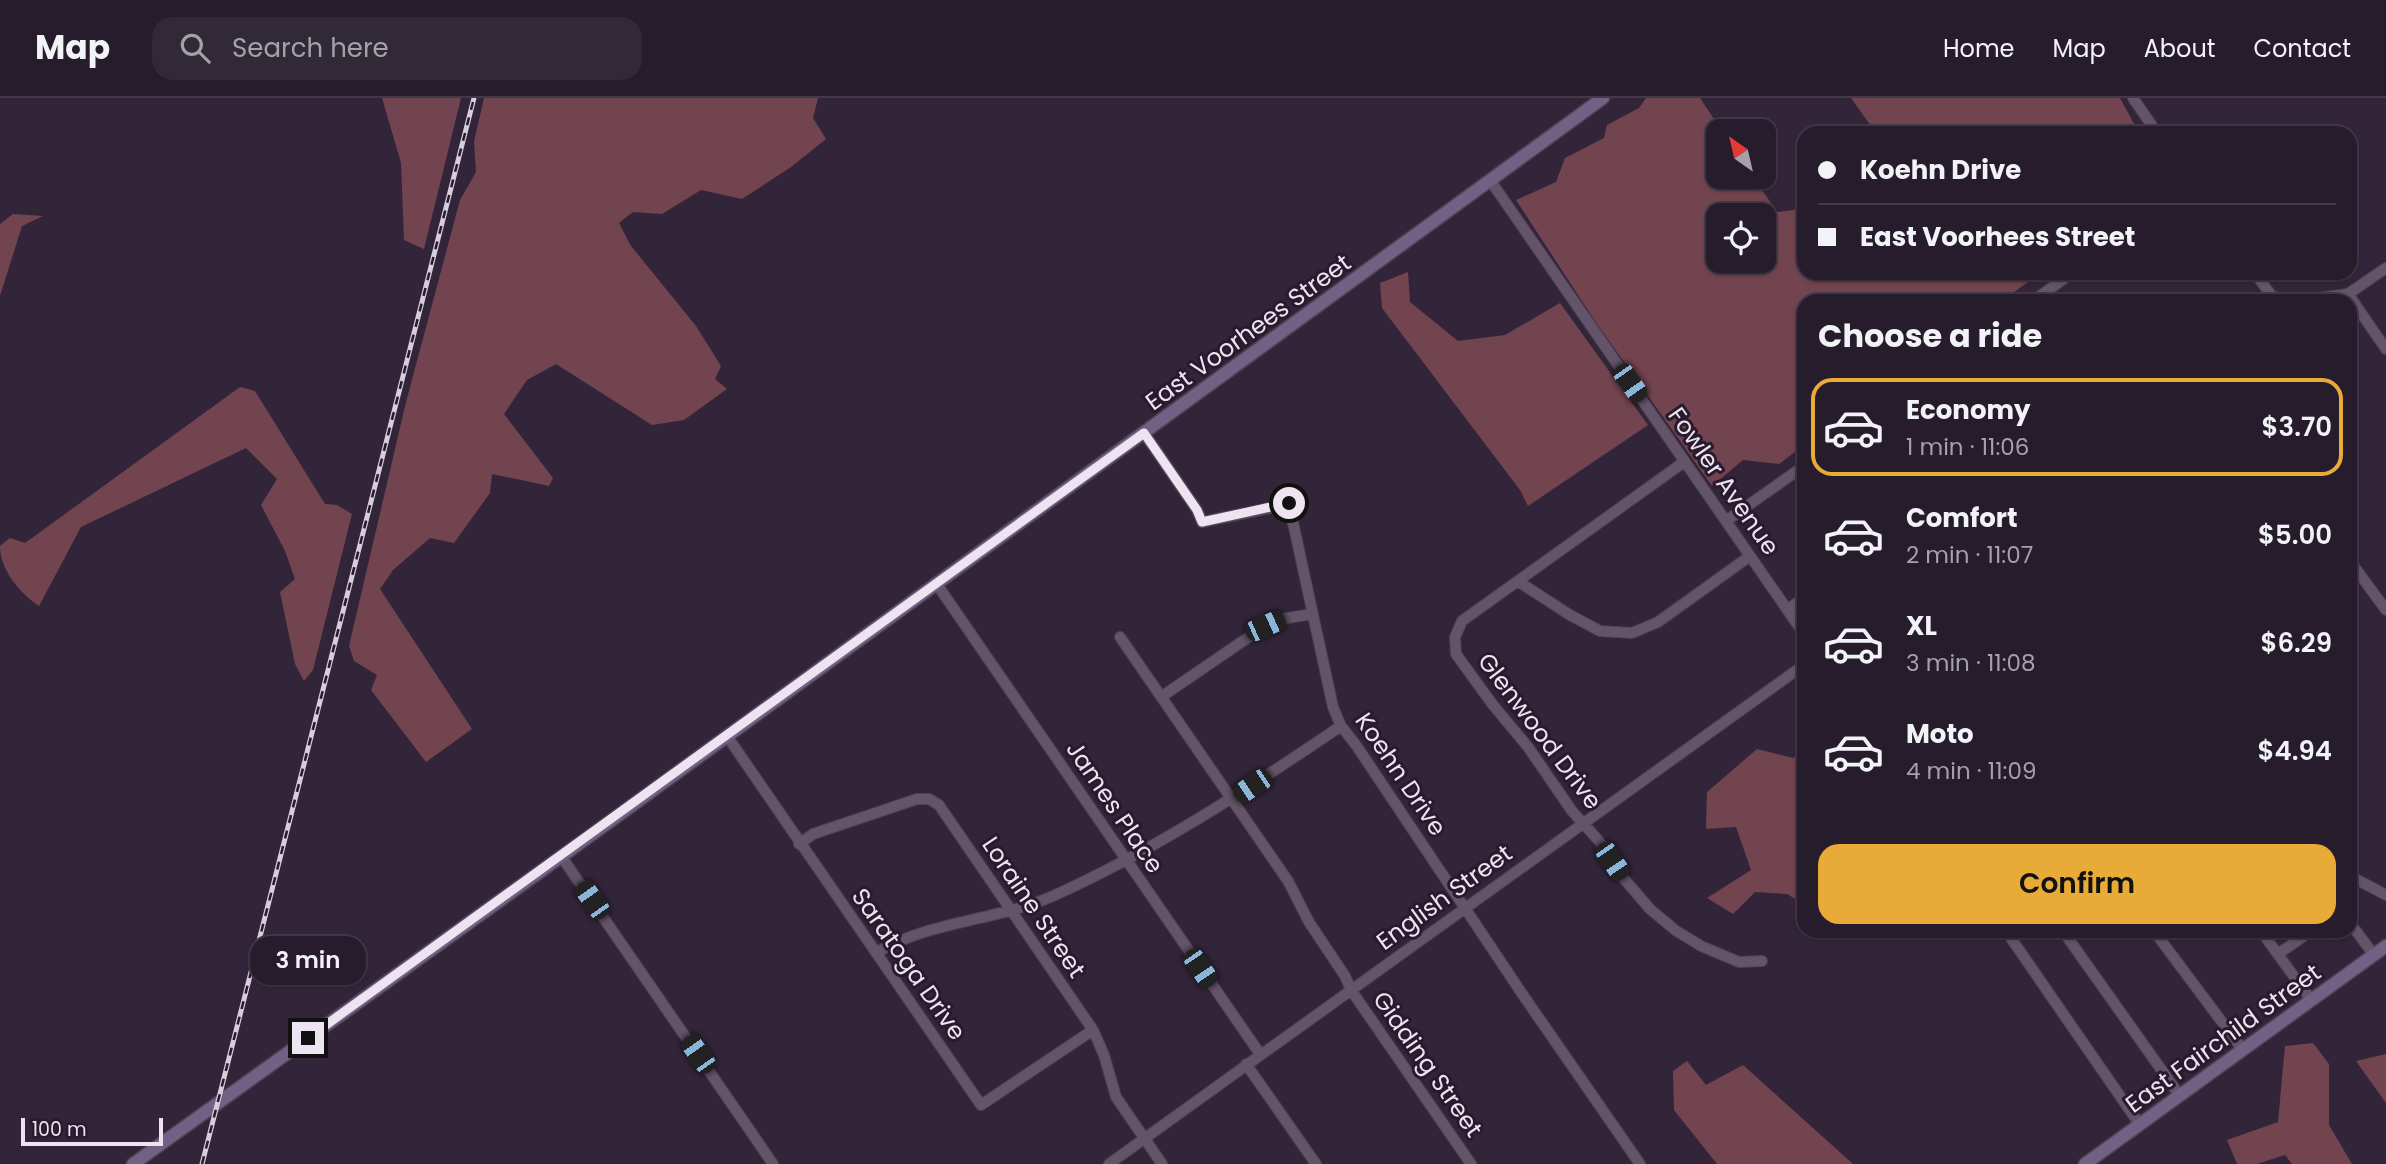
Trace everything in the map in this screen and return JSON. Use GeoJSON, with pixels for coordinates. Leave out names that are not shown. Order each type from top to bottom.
{"type":"FeatureCollection","features":[{"type":"Feature","properties":{"kind":"main road","name":"East Voorhees Street"},"geometry":{"type":"LineString","coordinates":[[133,1164],[727,736],[1603,98]]}},
{"type":"Feature","properties":{"kind":"main road","name":"East Fairchild Street"},"geometry":{"type":"LineString","coordinates":[[2085,1164],[2386,946]]}},
{"type":"Feature","properties":{"kind":"street"},"geometry":{"type":"LineString","coordinates":[[2133,98],[2152,126]]}},
{"type":"Feature","properties":{"kind":"street","name":"Fowler Avenue"},"geometry":{"type":"LineString","coordinates":[[1490,180],[1797,623]]}},
{"type":"Feature","properties":{"kind":"street"},"geometry":{"type":"LineString","coordinates":[[2348,294],[2386,268]]}},
{"type":"Feature","properties":{"kind":"street"},"geometry":{"type":"LineString","coordinates":[[2044,294],[2062,280]]}},
{"type":"Feature","properties":{"kind":"street"},"geometry":{"type":"LineString","coordinates":[[2357,307],[2386,349]]}},
{"type":"Feature","properties":{"kind":"street","name":"Koehn Drive"},"geometry":{"type":"LineString","coordinates":[[1144,433],[1197,510],[1202,522],[1289,503],[1333,707],[1340,726],[1356,745],[1640,1164]]}},
{"type":"Feature","properties":{"kind":"street","name":"Glenwood Drive"},"geometry":{"type":"LineString","coordinates":[[1684,462],[1462,621],[1455,636],[1456,654],[1625,880],[1650,909],[1675,930],[1701,946],[1739,962],[1762,961]]}},
{"type":"Feature","properties":{"kind":"street"},"geometry":{"type":"LineString","coordinates":[[1726,521],[1797,471]]}},
{"type":"Feature","properties":{"kind":"street"},"geometry":{"type":"LineString","coordinates":[[1519,582],[1600,631],[1632,633],[1658,622],[1750,556]]}},
{"type":"Feature","properties":{"kind":"street"},"geometry":{"type":"LineString","coordinates":[[2357,571],[2386,611]]}},
{"type":"Feature","properties":{"kind":"street","name":"James Place"},"geometry":{"type":"LineString","coordinates":[[936,583],[1260,1054]]}},
{"type":"Feature","properties":{"kind":"street"},"geometry":{"type":"LineString","coordinates":[[1788,609],[1797,603]]}},
{"type":"Feature","properties":{"kind":"street"},"geometry":{"type":"LineString","coordinates":[[1161,697],[1265,626],[1282,618],[1312,614]]}},
{"type":"Feature","properties":{"kind":"street","name":"Gidding Street"},"geometry":{"type":"LineString","coordinates":[[1120,637],[1288,881],[1309,922],[1345,976],[1351,990],[1471,1164]]}},
{"type":"Feature","properties":{"kind":"street","name":"English Street"},"geometry":{"type":"LineString","coordinates":[[1109,1164],[1797,670]]}},
{"type":"Feature","properties":{"kind":"street"},"geometry":{"type":"LineString","coordinates":[[876,953],[897,941],[1011,911],[1050,897],[1126,860],[1230,800],[1340,726]]}},
{"type":"Feature","properties":{"kind":"street","name":"Saratoga Drive"},"geometry":{"type":"LineString","coordinates":[[727,736],[981,1105],[1093,1030]]}},
{"type":"Feature","properties":{"kind":"street","name":"Loraine Street"},"geometry":{"type":"LineString","coordinates":[[799,844],[813,834],[917,799],[929,799],[939,805],[1093,1030],[1104,1055],[1116,1097],[1162,1164]]}},
{"type":"Feature","properties":{"kind":"street"},"geometry":{"type":"LineString","coordinates":[[561,856],[773,1164]]}},
{"type":"Feature","properties":{"kind":"street"},"geometry":{"type":"LineString","coordinates":[[2357,880],[2386,895]]}},
{"type":"Feature","properties":{"kind":"street"},"geometry":{"type":"LineString","coordinates":[[2357,932],[2374,955]]}},
{"type":"Feature","properties":{"kind":"street"},"geometry":{"type":"LineString","coordinates":[[2011,938],[2140,1125]]}},
{"type":"Feature","properties":{"kind":"street"},"geometry":{"type":"LineString","coordinates":[[2068,938],[2180,1096]]}},
{"type":"Feature","properties":{"kind":"street"},"geometry":{"type":"LineString","coordinates":[[2159,938],[2244,1049]]}},
{"type":"Feature","properties":{"kind":"street"},"geometry":{"type":"LineString","coordinates":[[2267,938],[2311,1000]]}},
{"type":"Feature","properties":{"kind":"street"},"geometry":{"type":"LineString","coordinates":[[2278,954],[2301,938]]}},
{"type":"Feature","properties":{"kind":"street"},"geometry":{"type":"LineString","coordinates":[[1246,1064],[1316,1164]]}},
{"type":"Feature","properties":{"kind":"shaded area"},"geometry":{"type":"Polygon","coordinates":[[[382,98],[461,98],[424,249],[404,240],[401,163],[382,98]]]}},
{"type":"Feature","properties":{"kind":"shaded area"},"geometry":{"type":"Polygon","coordinates":[[[484,98],[818,98],[813,118],[826,139],[791,167],[742,199],[701,190],[662,214],[633,212],[619,223],[631,246],[696,326],[721,366],[715,379],[727,389],[684,420],[652,425],[556,364],[527,380],[504,414],[553,478],[549,486],[492,474],[490,493],[454,543],[430,538],[393,570],[380,589],[472,729],[426,762],[371,690],[377,675],[354,661],[349,646],[406,402],[460,200],[476,172],[474,141],[484,98]]]}},
{"type":"Feature","properties":{"kind":"shaded area"},"geometry":{"type":"Polygon","coordinates":[[[1646,98],[1700,98],[1714,119],[1706,119],[1706,189],[1761,189],[1771,203],[1706,203],[1706,273],[1776,273],[1776,211],[1797,208],[1797,280],[2030,280],[2012,294],[1797,294],[1797,450],[1779,464],[1743,460],[1712,486],[1595,321],[1516,200],[1556,182],[1565,158],[1604,138],[1607,125],[1639,108],[1646,98]]]}},
{"type":"Feature","properties":{"kind":"shaded area"},"geometry":{"type":"Polygon","coordinates":[[[1851,98],[2120,98],[2135,126],[1871,126],[1851,98]]]}},
{"type":"Feature","properties":{"kind":"shaded area"},"geometry":{"type":"Polygon","coordinates":[[[13,214],[43,216],[22,226],[0,296],[0,224],[13,214]]]}},
{"type":"Feature","properties":{"kind":"shaded area"},"geometry":{"type":"Polygon","coordinates":[[[1408,272],[1410,302],[1458,341],[1505,335],[1560,303],[1648,425],[1528,506],[1520,490],[1382,308],[1380,283],[1408,272]]]}},
{"type":"Feature","properties":{"kind":"shaded area"},"geometry":{"type":"Polygon","coordinates":[[[240,387],[255,391],[325,504],[337,505],[352,514],[313,670],[304,681],[295,664],[280,592],[295,579],[285,551],[261,505],[277,479],[246,448],[81,527],[39,606],[12,580],[1,555],[0,546],[10,538],[25,543],[240,387]]]}},
{"type":"Feature","properties":{"kind":"shaded area"},"geometry":{"type":"Polygon","coordinates":[[[1757,749],[1793,758],[1797,755],[1797,900],[1787,894],[1755,892],[1733,914],[1707,898],[1751,870],[1736,827],[1706,829],[1707,792],[1757,749]]]}},
{"type":"Feature","properties":{"kind":"shaded area"},"geometry":{"type":"Polygon","coordinates":[[[2313,1043],[2329,1064],[2329,1125],[2352,1164],[2292,1164],[2285,1155],[2257,1164],[2237,1164],[2227,1140],[2278,1122],[2285,1046],[2313,1043]]]}},
{"type":"Feature","properties":{"kind":"shaded area"},"geometry":{"type":"Polygon","coordinates":[[[2386,1054],[2386,1103],[2356,1061],[2386,1054]]]}},
{"type":"Feature","properties":{"kind":"shaded area"},"geometry":{"type":"Polygon","coordinates":[[[1687,1061],[1706,1085],[1743,1065],[1853,1164],[1717,1164],[1674,1110],[1673,1071],[1687,1061]]]}},
{"type":"Feature","properties":{"kind":"railway"},"geometry":{"type":"LineString","coordinates":[[202,1164],[474,98]]}},
{"type":"Feature","properties":{"kind":"route"},"geometry":{"type":"LineString","coordinates":[[308,1038],[1144,433],[1197,510],[1202,522],[1289,503]]}}]}
